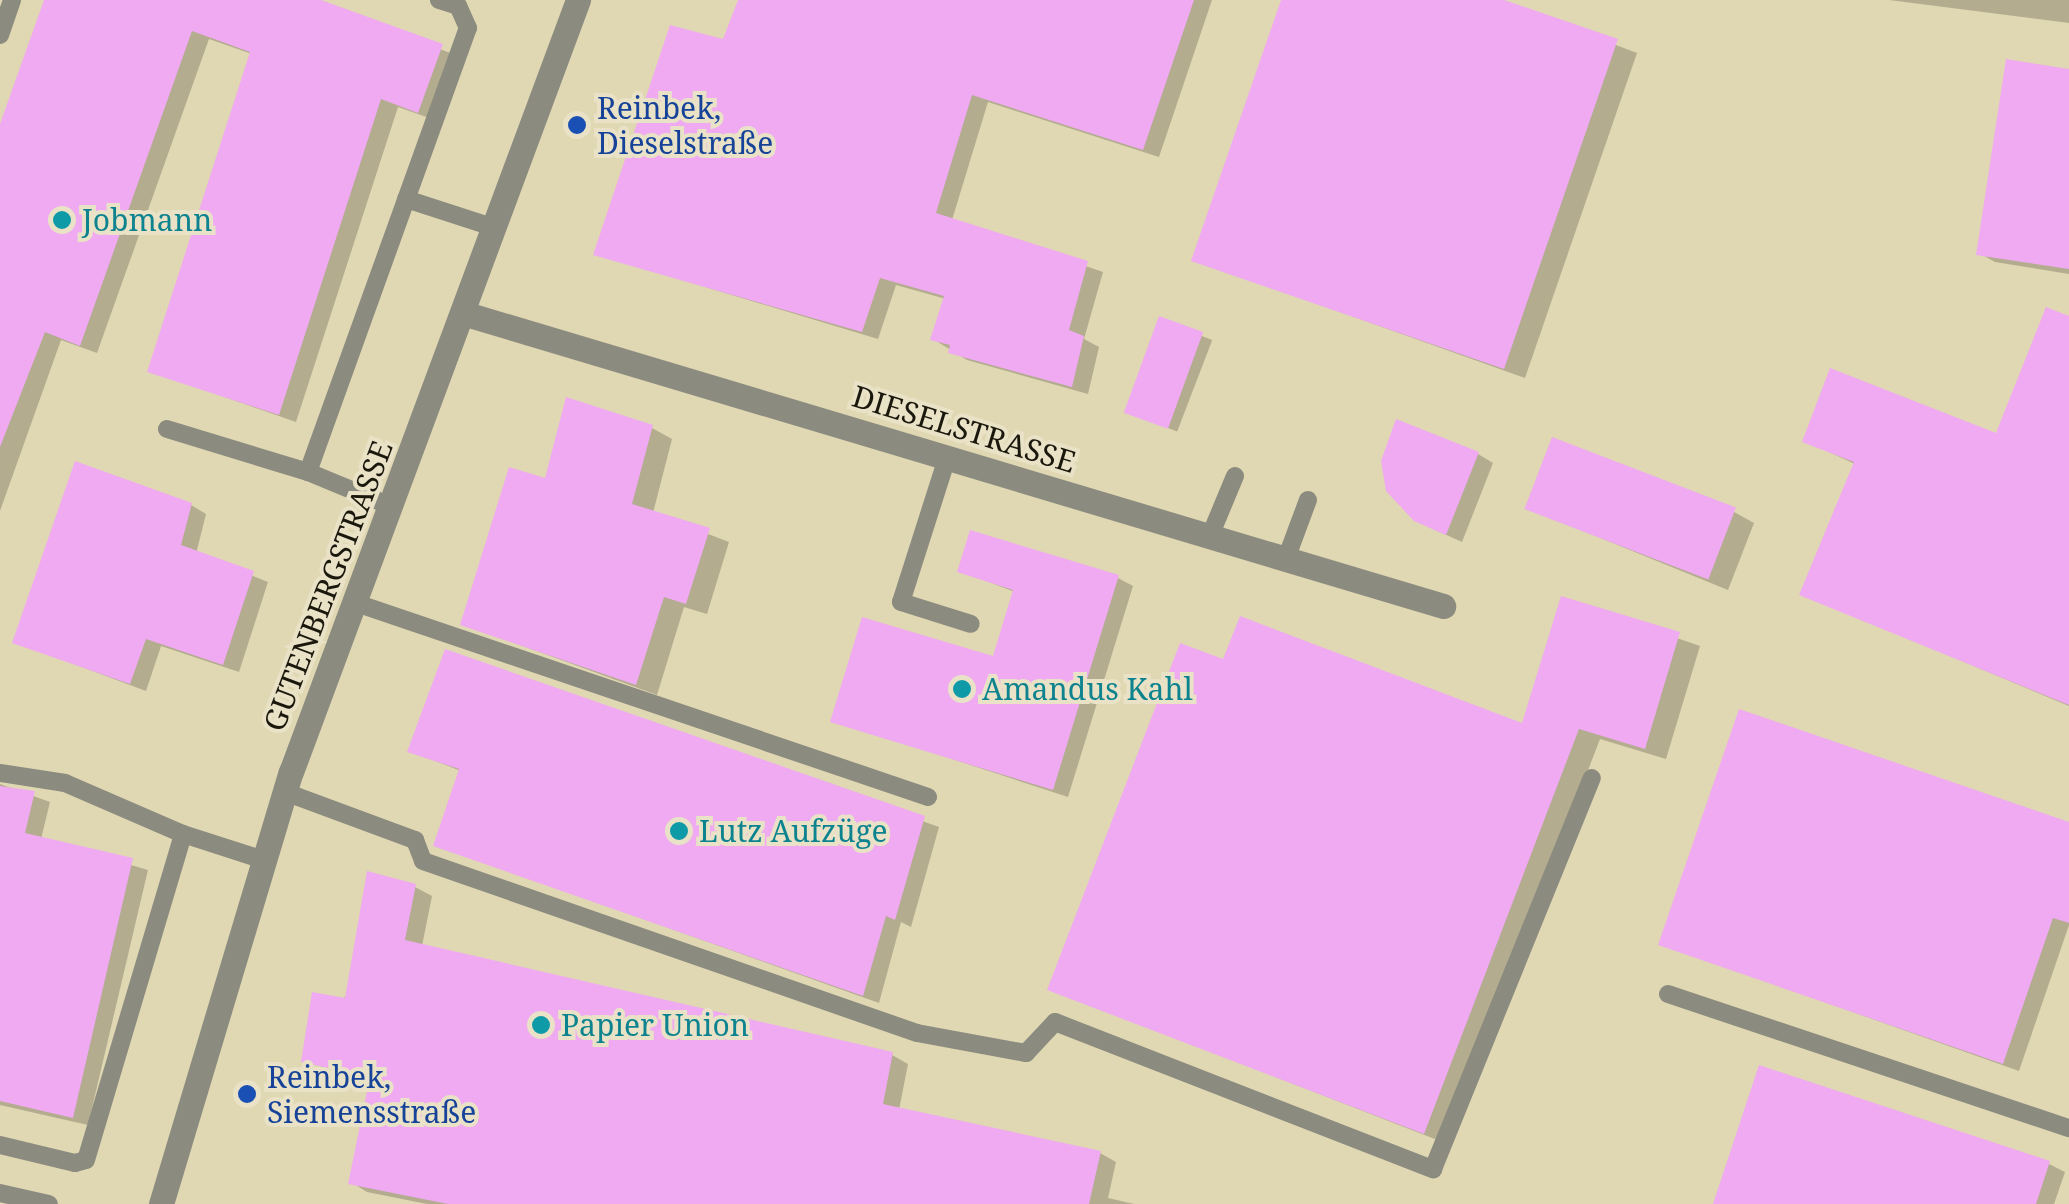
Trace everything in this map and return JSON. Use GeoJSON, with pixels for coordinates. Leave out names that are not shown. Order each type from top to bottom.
{"type":"FeatureCollection","features":[{"type":"Feature","properties":{"kind":"street","name":"GUTENBERGSTRASSE"},"geometry":{"type":"LineString","coordinates":[[168,1203],[286,792],[466,314],[578,0]]}},
{"type":"Feature","properties":{"kind":"street","name":"DIESELSTRASSE"},"geometry":{"type":"LineString","coordinates":[[466,314],[1443,606]]}},
{"type":"Feature","properties":{"kind":"lane"},"geometry":{"type":"LineString","coordinates":[[0,35],[12,0]]}},
{"type":"Feature","properties":{"kind":"lane"},"geometry":{"type":"LineString","coordinates":[[308,472],[468,28],[458,6],[440,0]]}},
{"type":"Feature","properties":{"kind":"lane"},"geometry":{"type":"LineString","coordinates":[[406,199],[495,228]]}},
{"type":"Feature","properties":{"kind":"lane"},"geometry":{"type":"LineString","coordinates":[[167,429],[308,472],[393,506]]}},
{"type":"Feature","properties":{"kind":"lane"},"geometry":{"type":"LineString","coordinates":[[946,458],[901,602],[970,624]]}},
{"type":"Feature","properties":{"kind":"lane"},"geometry":{"type":"LineString","coordinates":[[1210,536],[1235,476]]}},
{"type":"Feature","properties":{"kind":"lane"},"geometry":{"type":"LineString","coordinates":[[1286,559],[1308,500]]}},
{"type":"Feature","properties":{"kind":"lane"},"geometry":{"type":"LineString","coordinates":[[356,604],[928,797]]}},
{"type":"Feature","properties":{"kind":"lane"},"geometry":{"type":"LineString","coordinates":[[0,773],[65,783],[182,834],[264,860]]}},
{"type":"Feature","properties":{"kind":"lane"},"geometry":{"type":"LineString","coordinates":[[286,792],[415,840],[424,861],[917,1033],[1026,1053],[1054,1022],[1433,1169],[1592,778]]}},
{"type":"Feature","properties":{"kind":"lane"},"geometry":{"type":"LineString","coordinates":[[0,1145],[75,1164],[86,1160],[182,834]]}},
{"type":"Feature","properties":{"kind":"lane"},"geometry":{"type":"LineString","coordinates":[[1668,994],[2069,1128]]}},
{"type":"Feature","properties":{"kind":"lane"},"geometry":{"type":"LineString","coordinates":[[0,1193],[50,1204]]}},
{"type":"Feature","properties":{"kind":"shaded area"},"geometry":{"type":"Polygon","coordinates":[[[0,0],[2069,0],[2069,1204],[0,1204],[0,0]]]}},
{"type":"Feature","properties":{"kind":"building"},"geometry":{"type":"Polygon","coordinates":[[[44,0],[321,0],[443,44],[418,113],[381,99],[279,415],[147,372],[250,52],[192,31],[80,346],[45,332],[0,447],[0,124],[44,0]]]}},
{"type":"Feature","properties":{"kind":"building"},"geometry":{"type":"Polygon","coordinates":[[[738,0],[1194,0],[1143,150],[972,95],[936,213],[1088,261],[1069,330],[1084,336],[1072,387],[948,353],[950,345],[930,340],[944,296],[880,278],[862,332],[593,255],[670,25],[723,39],[738,0]]]}},
{"type":"Feature","properties":{"kind":"building"},"geometry":{"type":"Polygon","coordinates":[[[1281,0],[1504,0],[1618,39],[1504,369],[1191,261],[1281,0]]]}},
{"type":"Feature","properties":{"kind":"building"},"geometry":{"type":"Polygon","coordinates":[[[2006,59],[2069,69],[2069,269],[1976,255],[2006,59]]]}},
{"type":"Feature","properties":{"kind":"building"},"geometry":{"type":"Polygon","coordinates":[[[2046,307],[2069,316],[2069,705],[1799,595],[1854,462],[1802,442],[1830,368],[1996,433],[2046,307]]]}},
{"type":"Feature","properties":{"kind":"building"},"geometry":{"type":"Polygon","coordinates":[[[1159,316],[1203,332],[1168,429],[1124,413],[1159,316]]]}},
{"type":"Feature","properties":{"kind":"building"},"geometry":{"type":"Polygon","coordinates":[[[566,397],[653,425],[632,504],[710,528],[686,604],[664,597],[636,685],[460,625],[509,467],[545,478],[566,397]]]}},
{"type":"Feature","properties":{"kind":"building"},"geometry":{"type":"Polygon","coordinates":[[[1396,419],[1479,452],[1446,535],[1414,521],[1386,491],[1381,461],[1396,419]]]}},
{"type":"Feature","properties":{"kind":"building"},"geometry":{"type":"Polygon","coordinates":[[[1552,437],[1736,508],[1708,579],[1524,509],[1552,437]]]}},
{"type":"Feature","properties":{"kind":"building"},"geometry":{"type":"Polygon","coordinates":[[[75,461],[192,503],[181,545],[254,571],[223,665],[146,639],[130,684],[12,643],[75,461]]]}},
{"type":"Feature","properties":{"kind":"building","name":"Amandus Kahl"},"geometry":{"type":"Polygon","coordinates":[[[970,530],[1119,575],[1053,790],[830,722],[862,617],[993,656],[1013,590],[957,572],[970,530]]]}},
{"type":"Feature","properties":{"kind":"building"},"geometry":{"type":"Polygon","coordinates":[[[1561,596],[1680,632],[1645,749],[1579,729],[1424,1134],[1047,990],[1180,643],[1223,659],[1240,616],[1522,723],[1561,596]]]}},
{"type":"Feature","properties":{"kind":"building","name":"Lutz Aufzüge"},"geometry":{"type":"Polygon","coordinates":[[[445,649],[925,816],[895,920],[886,916],[863,996],[433,846],[459,769],[407,752],[445,649]]]}},
{"type":"Feature","properties":{"kind":"building"},"geometry":{"type":"Polygon","coordinates":[[[1739,709],[2069,822],[2069,923],[2053,918],[2003,1064],[1658,945],[1739,709]]]}},
{"type":"Feature","properties":{"kind":"building"},"geometry":{"type":"Polygon","coordinates":[[[0,786],[35,791],[25,833],[133,858],[73,1118],[0,1101],[0,786]]]}},
{"type":"Feature","properties":{"kind":"building","name":"Papier Union"},"geometry":{"type":"Polygon","coordinates":[[[367,871],[416,884],[405,940],[893,1052],[883,1104],[1101,1151],[1089,1204],[448,1204],[348,1184],[370,1077],[301,1062],[312,992],[345,998],[367,871]]]}},
{"type":"Feature","properties":{"kind":"building"},"geometry":{"type":"Polygon","coordinates":[[[1759,1065],[2050,1161],[2036,1204],[1713,1204],[1759,1065]]]}},
{"type":"Feature","properties":{"kind":"place","name":"Reinbek, Dieselstraße"},"geometry":{"type":"Point","coordinates":[577,125]}},
{"type":"Feature","properties":{"kind":"place","name":"Jobmann"},"geometry":{"type":"Point","coordinates":[62,220]}},
{"type":"Feature","properties":{"kind":"place","name":"Amandus Kahl"},"geometry":{"type":"Point","coordinates":[962,689]}},
{"type":"Feature","properties":{"kind":"place","name":"Lutz Aufzüge"},"geometry":{"type":"Point","coordinates":[679,831]}},
{"type":"Feature","properties":{"kind":"place","name":"Papier Union"},"geometry":{"type":"Point","coordinates":[541,1025]}},
{"type":"Feature","properties":{"kind":"place","name":"Reinbek, Siemensstraße"},"geometry":{"type":"Point","coordinates":[247,1094]}}]}
